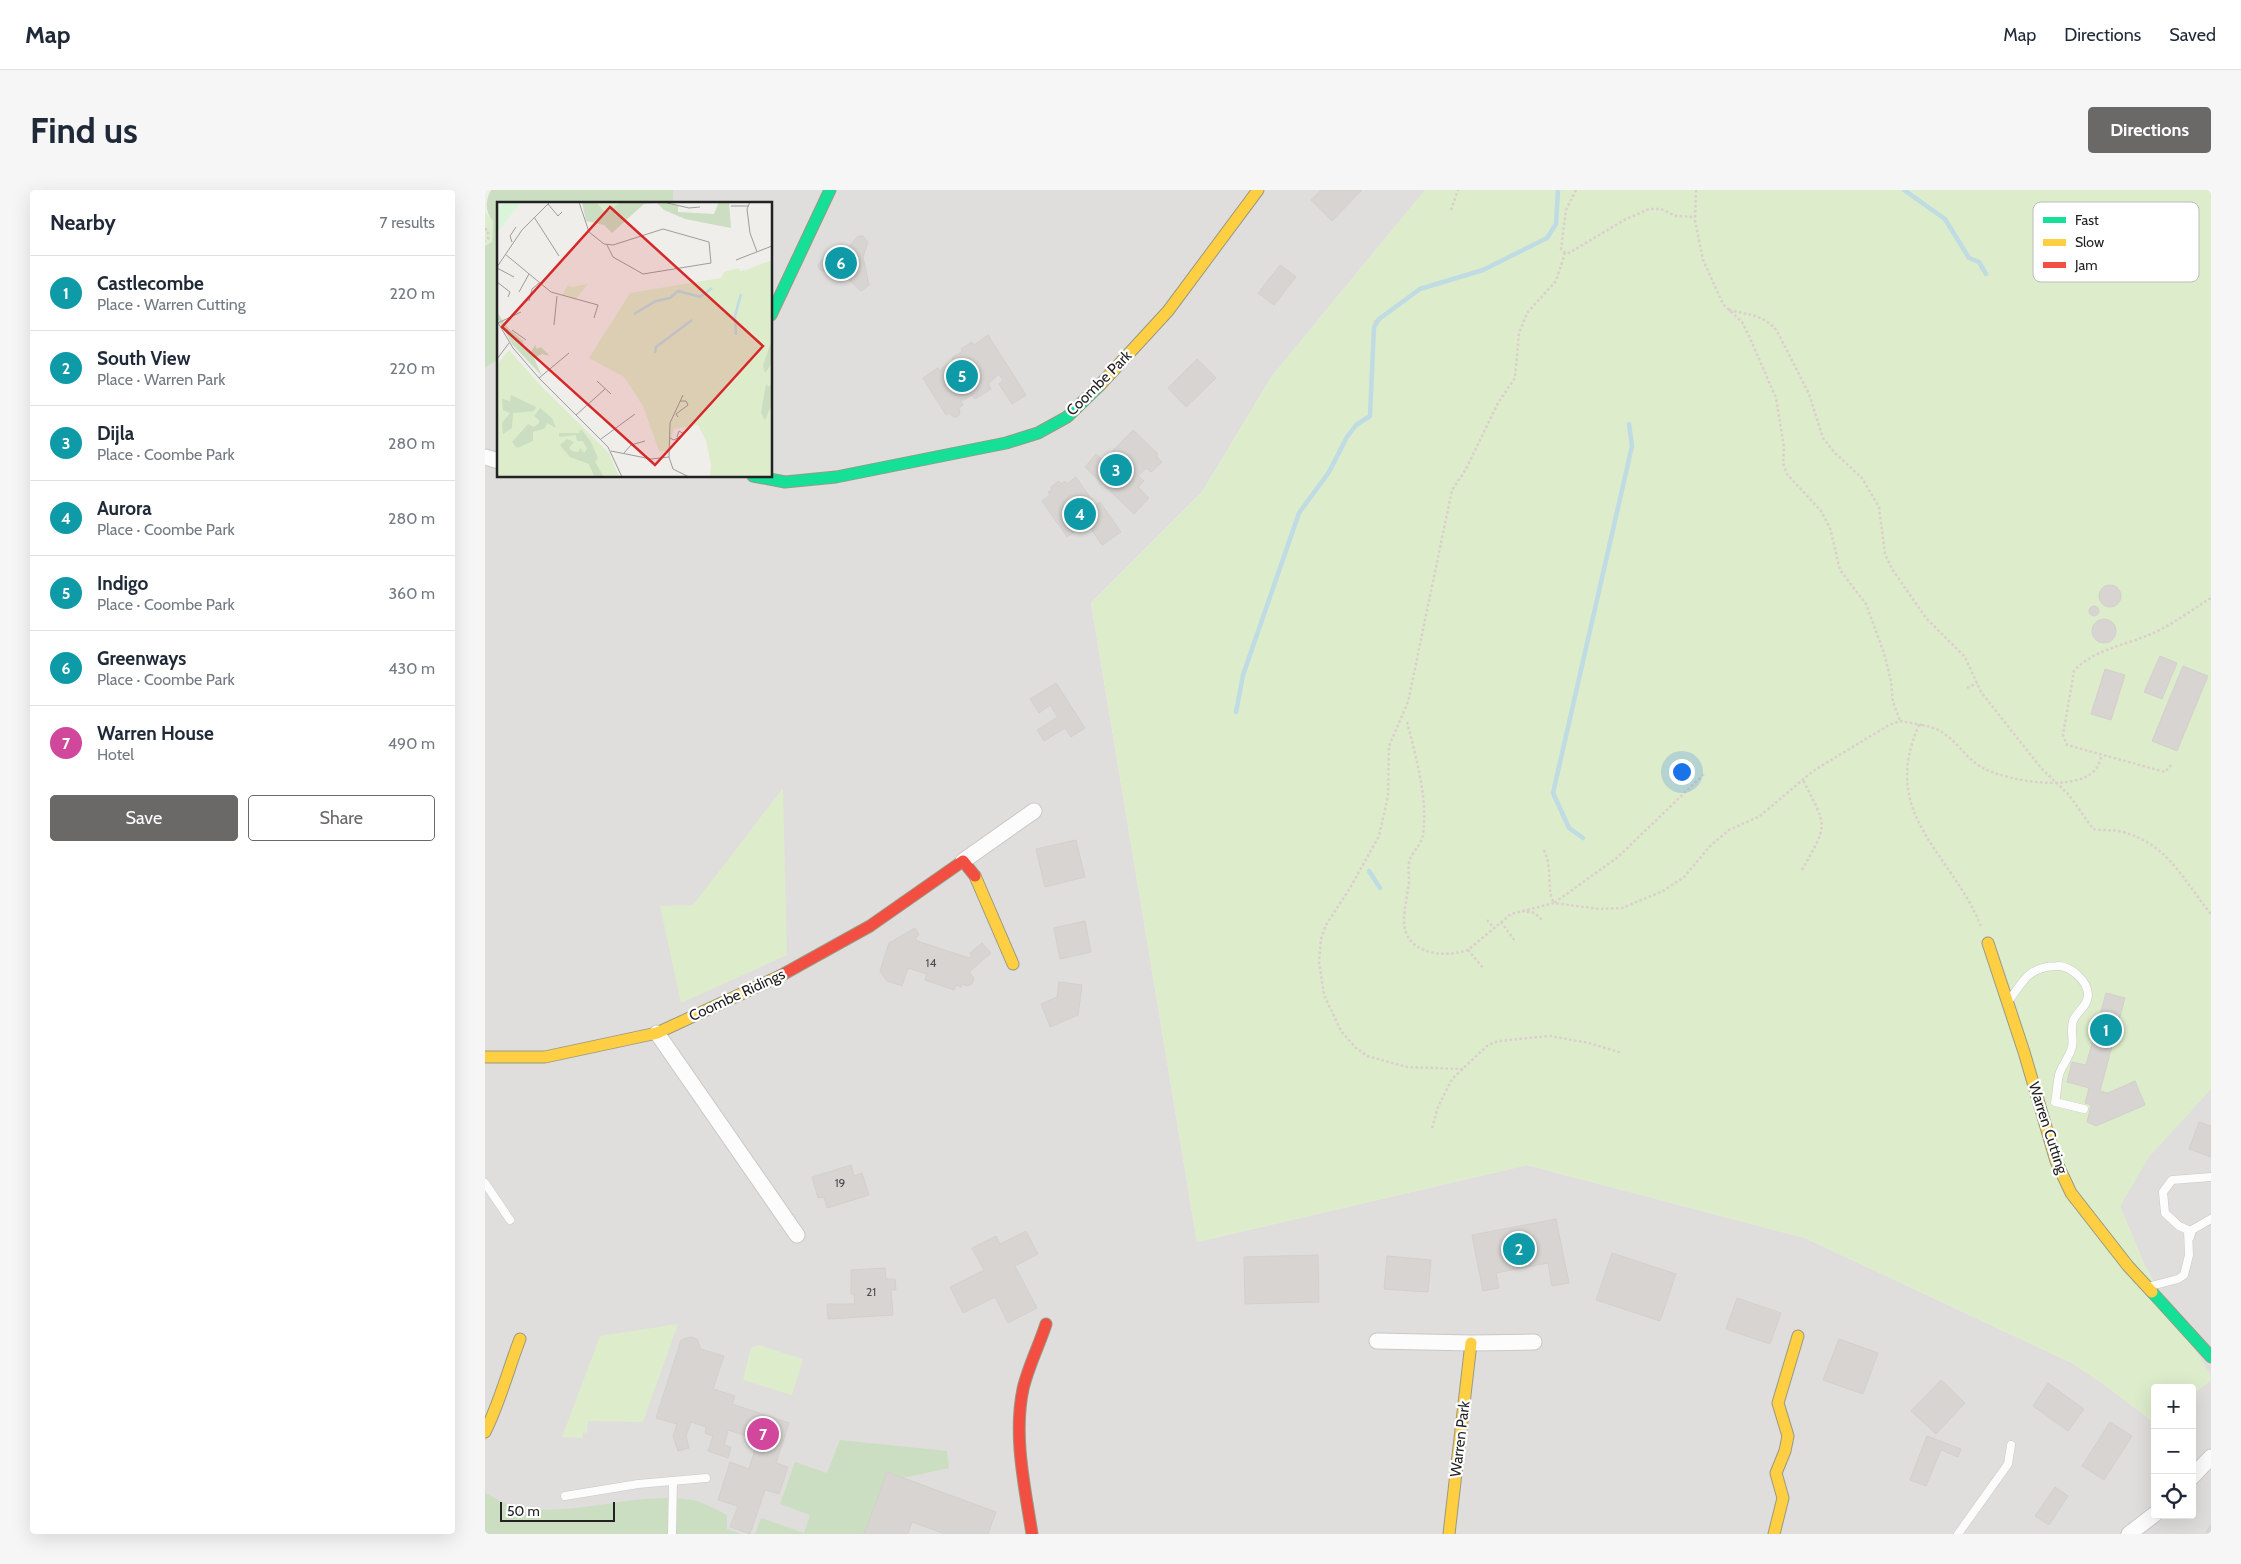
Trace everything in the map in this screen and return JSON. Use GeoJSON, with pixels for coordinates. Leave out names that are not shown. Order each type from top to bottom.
{"type":"FeatureCollection","features":[{"type":"Feature","properties":{"kind":"street"},"geometry":{"type":"LineString","coordinates":[[773,311],[830,190]]}},
{"type":"Feature","properties":{"kind":"street","name":"Coombe Park"},"geometry":{"type":"LineString","coordinates":[[764,478],[785,482],[835,477],[1007,443],[1038,433],[1067,417],[1116,369],[1168,311],[1259,190]]}},
{"type":"Feature","properties":{"kind":"street","name":"Coombe Ridings"},"geometry":{"type":"LineString","coordinates":[[485,1057],[545,1056],[657,1033],[769,982],[870,926],[1034,811]]}},
{"type":"Feature","properties":{"kind":"street"},"geometry":{"type":"LineString","coordinates":[[963,861],[979,882],[1013,964]]}},
{"type":"Feature","properties":{"kind":"street","name":"Warren Cutting"},"geometry":{"type":"LineString","coordinates":[[1988,943],[2008,1001],[2056,1161],[2071,1193],[2128,1266],[2211,1357]]}},
{"type":"Feature","properties":{"kind":"street"},"geometry":{"type":"LineString","coordinates":[[657,1033],[797,1235]]}},
{"type":"Feature","properties":{"kind":"street"},"geometry":{"type":"LineString","coordinates":[[1032,1534],[1024,1484],[1021,1432],[1023,1395],[1047,1324]]}},
{"type":"Feature","properties":{"kind":"street"},"geometry":{"type":"LineString","coordinates":[[1774,1534],[1783,1498],[1776,1473],[1785,1451],[1788,1436],[1778,1403],[1798,1336]]}},
{"type":"Feature","properties":{"kind":"street"},"geometry":{"type":"LineString","coordinates":[[485,1432],[497,1408],[503,1382],[520,1339]]}},
{"type":"Feature","properties":{"kind":"street"},"geometry":{"type":"LineString","coordinates":[[1377,1341],[1534,1342]]}},
{"type":"Feature","properties":{"kind":"street","name":"Warren Park"},"geometry":{"type":"LineString","coordinates":[[1449,1534],[1471,1343]]}},
{"type":"Feature","properties":{"kind":"street"},"geometry":{"type":"LineString","coordinates":[[2195,1474],[2211,1457]]}},
{"type":"Feature","properties":{"kind":"street"},"geometry":{"type":"LineString","coordinates":[[2129,1534],[2151,1517]]}},
{"type":"Feature","properties":{"kind":"lane"},"geometry":{"type":"LineString","coordinates":[[2008,1001],[2028,974],[2040,967],[2060,966],[2072,970],[2081,979],[2088,992],[2087,1000],[2073,1020],[2072,1046],[2059,1076],[2055,1102],[2084,1109]]}},
{"type":"Feature","properties":{"kind":"lane"},"geometry":{"type":"LineString","coordinates":[[2189,1242],[2188,1230],[2174,1223],[2165,1213],[2163,1192],[2172,1180],[2211,1177]]}},
{"type":"Feature","properties":{"kind":"lane"},"geometry":{"type":"LineString","coordinates":[[485,1183],[511,1220]]}},
{"type":"Feature","properties":{"kind":"lane"},"geometry":{"type":"LineString","coordinates":[[2147,1286],[2162,1284],[2184,1275],[2192,1230],[2211,1219]]}},
{"type":"Feature","properties":{"kind":"lane"},"geometry":{"type":"LineString","coordinates":[[1958,1534],[2008,1464],[2011,1445]]}},
{"type":"Feature","properties":{"kind":"lane"},"geometry":{"type":"LineString","coordinates":[[565,1496],[639,1484],[706,1478]]}},
{"type":"Feature","properties":{"kind":"lane"},"geometry":{"type":"LineString","coordinates":[[672,1534],[673,1482]]}},
{"type":"Feature","properties":{"kind":"path"},"geometry":{"type":"LineString","coordinates":[[1451,210],[1459,190]]}},
{"type":"Feature","properties":{"kind":"path"},"geometry":{"type":"LineString","coordinates":[[1565,253],[1561,249],[1566,210],[1576,190]]}},
{"type":"Feature","properties":{"kind":"path"},"geometry":{"type":"LineString","coordinates":[[1696,190],[1695,217],[1703,260],[1723,304],[1742,322],[1776,398],[1784,447],[1783,463],[1787,474],[1821,511],[1830,528],[1840,570],[1867,604],[1875,623],[1891,681],[1893,702],[1899,721]]}},
{"type":"Feature","properties":{"kind":"path"},"geometry":{"type":"LineString","coordinates":[[1565,253],[1569,253],[1626,219],[1649,209],[1661,209],[1675,216],[1695,217]]}},
{"type":"Feature","properties":{"kind":"path"},"geometry":{"type":"LineString","coordinates":[[485,229],[489,230],[489,235],[485,241]]}},
{"type":"Feature","properties":{"kind":"path"},"geometry":{"type":"LineString","coordinates":[[1463,1068],[1407,1067],[1367,1056],[1356,1048],[1341,1030],[1324,995],[1319,962],[1321,939],[1327,925],[1379,836],[1388,796],[1389,746],[1408,702],[1452,490],[1465,469],[1498,403],[1515,378],[1519,333],[1527,313],[1556,281],[1565,253]]}},
{"type":"Feature","properties":{"kind":"path"},"geometry":{"type":"LineString","coordinates":[[1729,310],[1758,315],[1769,322],[1777,331],[1809,394],[1823,438],[1835,453],[1862,478],[1879,507],[1885,554],[1893,568],[1926,618],[1965,658],[1981,692],[2028,753],[2069,795],[2093,829],[2123,832],[2159,850],[2181,871],[2211,914]]}},
{"type":"Feature","properties":{"kind":"path"},"geometry":{"type":"LineString","coordinates":[[1373,321],[1378,323]]}},
{"type":"Feature","properties":{"kind":"path"},"geometry":{"type":"LineString","coordinates":[[2171,765],[2165,772],[2067,746],[2063,736],[2074,671],[2080,664],[2151,634],[2211,598]]}},
{"type":"Feature","properties":{"kind":"path"},"geometry":{"type":"LineString","coordinates":[[1967,688],[1977,683]]}},
{"type":"Feature","properties":{"kind":"path"},"geometry":{"type":"LineString","coordinates":[[1407,722],[1422,793],[1423,835],[1409,862],[1403,918],[1409,941],[1425,951],[1445,954],[1460,953],[1468,950],[1501,922],[1521,911],[1554,903],[1599,908],[1622,908],[1663,891],[1691,870],[1718,839],[1729,830],[1760,816],[1803,780],[1867,738],[1899,721],[1936,729],[1948,736],[1984,769],[2013,778],[2056,782],[2080,779],[2096,769],[2102,755]]}},
{"type":"Feature","properties":{"kind":"path"},"geometry":{"type":"LineString","coordinates":[[1922,725],[1919,725],[1912,741],[1907,768],[1909,803],[1919,825],[1961,885],[1988,943]]}},
{"type":"Feature","properties":{"kind":"path"},"geometry":{"type":"LineString","coordinates":[[1554,903],[1618,857],[1704,774]]}},
{"type":"Feature","properties":{"kind":"path"},"geometry":{"type":"LineString","coordinates":[[1802,870],[1818,841],[1823,822],[1822,816],[1803,780]]}},
{"type":"Feature","properties":{"kind":"path"},"geometry":{"type":"LineString","coordinates":[[1544,850],[1550,874],[1549,896],[1554,903]]}},
{"type":"Feature","properties":{"kind":"path"},"geometry":{"type":"LineString","coordinates":[[1521,911],[1535,913],[1542,920]]}},
{"type":"Feature","properties":{"kind":"path"},"geometry":{"type":"LineString","coordinates":[[1487,920],[1494,928]]}},
{"type":"Feature","properties":{"kind":"path"},"geometry":{"type":"LineString","coordinates":[[1501,922],[1515,941]]}},
{"type":"Feature","properties":{"kind":"path"},"geometry":{"type":"LineString","coordinates":[[1468,950],[1484,969]]}},
{"type":"Feature","properties":{"kind":"path"},"geometry":{"type":"LineString","coordinates":[[1432,1128],[1446,1089],[1463,1068],[1488,1044],[1499,1041],[1551,1036],[1589,1043],[1622,1053]]}},
{"type":"Feature","properties":{"kind":"shaded area"},"geometry":{"type":"Polygon","coordinates":[[[673,190],[1425,190],[1272,376],[1202,492],[1091,603],[1197,1242],[1527,1165],[1805,1238],[2072,1363],[2151,1420],[2151,1519],[2196,1519],[2196,1392],[2211,1380],[2211,1534],[485,1534],[485,368],[497,360],[497,478],[773,478],[773,202],[673,202],[673,190]]]}},
{"type":"Feature","properties":{"kind":"shaded area"},"geometry":{"type":"Polygon","coordinates":[[[2211,1089],[2211,1376],[2145,1266],[2120,1206],[2148,1157],[2211,1089]]]}},
{"type":"Feature","properties":{"kind":"green space"},"geometry":{"type":"Polygon","coordinates":[[[491,190],[673,190],[673,202],[497,202],[497,360],[485,368],[485,246],[492,242],[493,221],[488,214],[488,198],[491,190]]]}},
{"type":"Feature","properties":{"kind":"green space"},"geometry":{"type":"Polygon","coordinates":[[[1425,190],[2211,190],[2211,1089],[2149,1157],[2120,1206],[2145,1266],[2211,1376],[2211,1380],[2196,1392],[2196,1384],[2151,1384],[2151,1420],[2072,1363],[1805,1238],[1527,1165],[1197,1242],[1091,603],[1202,492],[1272,376],[1425,190]]]}},
{"type":"Feature","properties":{"kind":"green space"},"geometry":{"type":"Polygon","coordinates":[[[485,212],[493,221],[492,242],[485,246],[485,212]]]}},
{"type":"Feature","properties":{"kind":"green space"},"geometry":{"type":"Polygon","coordinates":[[[783,788],[787,955],[681,1003],[660,906],[693,905],[783,788]]]}},
{"type":"Feature","properties":{"kind":"green space"},"geometry":{"type":"Polygon","coordinates":[[[678,1324],[643,1422],[588,1421],[587,1433],[583,1432],[583,1438],[562,1437],[600,1336],[678,1324]]]}},
{"type":"Feature","properties":{"kind":"green space"},"geometry":{"type":"Polygon","coordinates":[[[758,1345],[803,1359],[792,1395],[743,1380],[751,1348],[758,1345]]]}},
{"type":"Feature","properties":{"kind":"green space"},"geometry":{"type":"Polygon","coordinates":[[[840,1440],[947,1451],[949,1468],[903,1478],[887,1472],[864,1534],[755,1534],[761,1518],[804,1533],[810,1515],[780,1504],[795,1462],[827,1473],[840,1440]]]}},
{"type":"Feature","properties":{"kind":"green space"},"geometry":{"type":"Polygon","coordinates":[[[485,1493],[509,1505],[557,1510],[648,1499],[692,1500],[727,1515],[727,1529],[741,1534],[485,1534],[485,1493]]]}},
{"type":"Feature","properties":{"kind":"building"},"geometry":{"type":"Polygon","coordinates":[[[1321,190],[1362,190],[1332,221],[1311,200],[1321,190]]]}},
{"type":"Feature","properties":{"kind":"building"},"geometry":{"type":"Polygon","coordinates":[[[858,236],[863,236],[868,242],[863,257],[869,285],[861,291],[847,278],[820,270],[818,265],[824,258],[835,256],[846,250],[858,236]]]}},
{"type":"Feature","properties":{"kind":"building"},"geometry":{"type":"Polygon","coordinates":[[[1280,265],[1296,277],[1274,305],[1258,293],[1280,265]]]}},
{"type":"Feature","properties":{"kind":"building"},"geometry":{"type":"Polygon","coordinates":[[[988,335],[1026,395],[1012,404],[999,384],[1003,380],[999,374],[988,384],[991,389],[975,399],[972,395],[964,400],[960,400],[963,405],[959,408],[960,414],[957,417],[949,413],[946,415],[923,378],[938,368],[941,372],[942,368],[953,361],[952,358],[963,351],[961,349],[972,342],[974,345],[988,335]]]}},
{"type":"Feature","properties":{"kind":"building"},"geometry":{"type":"Polygon","coordinates":[[[1197,359],[1216,378],[1186,407],[1168,388],[1197,359]]]}},
{"type":"Feature","properties":{"kind":"building"},"geometry":{"type":"Polygon","coordinates":[[[1133,430],[1158,454],[1156,456],[1162,462],[1151,472],[1146,468],[1138,476],[1144,481],[1138,487],[1149,498],[1134,514],[1085,467],[1096,454],[1103,461],[1133,430]]]}},
{"type":"Feature","properties":{"kind":"building"},"geometry":{"type":"Polygon","coordinates":[[[1076,477],[1095,505],[1100,502],[1121,532],[1102,545],[1087,523],[1067,537],[1042,501],[1050,495],[1048,492],[1052,490],[1051,487],[1059,481],[1061,484],[1065,481],[1067,484],[1076,477]]]}},
{"type":"Feature","properties":{"kind":"building"},"geometry":{"type":"Polygon","coordinates":[[[2110,585],[2118,588],[2121,596],[2118,604],[2110,607],[2102,604],[2099,596],[2102,588],[2110,585]]]}},
{"type":"Feature","properties":{"kind":"building"},"geometry":{"type":"Polygon","coordinates":[[[2092,606],[2096,606],[2099,611],[2098,615],[2092,616],[2089,613],[2089,609],[2092,606]]]}},
{"type":"Feature","properties":{"kind":"building"},"geometry":{"type":"Polygon","coordinates":[[[2104,619],[2113,622],[2116,631],[2113,640],[2104,643],[2095,640],[2092,631],[2095,622],[2104,619]]]}},
{"type":"Feature","properties":{"kind":"building"},"geometry":{"type":"Polygon","coordinates":[[[2160,656],[2177,663],[2162,699],[2144,692],[2160,656]]]}},
{"type":"Feature","properties":{"kind":"building"},"geometry":{"type":"Polygon","coordinates":[[[2183,666],[2208,676],[2177,751],[2152,741],[2183,666]]]}},
{"type":"Feature","properties":{"kind":"building"},"geometry":{"type":"Polygon","coordinates":[[[2105,669],[2125,675],[2111,720],[2091,714],[2105,669]]]}},
{"type":"Feature","properties":{"kind":"building"},"geometry":{"type":"Polygon","coordinates":[[[1056,683],[1085,728],[1071,737],[1065,728],[1044,741],[1037,730],[1058,717],[1050,705],[1039,713],[1030,699],[1056,683]]]}},
{"type":"Feature","properties":{"kind":"building"},"geometry":{"type":"Polygon","coordinates":[[[1076,840],[1085,877],[1045,887],[1036,849],[1076,840]]]}},
{"type":"Feature","properties":{"kind":"building"},"geometry":{"type":"Polygon","coordinates":[[[1085,921],[1091,952],[1060,959],[1054,928],[1085,921]]]}},
{"type":"Feature","properties":{"kind":"building"},"geometry":{"type":"Polygon","coordinates":[[[915,928],[919,935],[915,938],[917,941],[969,958],[972,955],[970,953],[982,943],[991,953],[969,972],[974,978],[972,984],[967,986],[962,984],[961,987],[956,985],[954,990],[925,980],[927,974],[908,968],[902,986],[887,981],[880,971],[889,943],[915,928]]]}},
{"type":"Feature","properties":{"kind":"building"},"geometry":{"type":"Polygon","coordinates":[[[1059,982],[1082,985],[1078,1015],[1050,1027],[1041,1004],[1057,997],[1059,982]]]}},
{"type":"Feature","properties":{"kind":"building"},"geometry":{"type":"Polygon","coordinates":[[[2106,993],[2125,998],[2100,1091],[2108,1093],[2135,1081],[2145,1105],[2096,1126],[2087,1122],[2091,1105],[2085,1103],[2089,1088],[2067,1082],[2072,1062],[2086,1065],[2106,993]]]}},
{"type":"Feature","properties":{"kind":"building"},"geometry":{"type":"Polygon","coordinates":[[[2199,1122],[2211,1126],[2211,1157],[2189,1149],[2199,1122]]]}},
{"type":"Feature","properties":{"kind":"building"},"geometry":{"type":"Polygon","coordinates":[[[851,1165],[854,1176],[862,1173],[869,1195],[827,1208],[824,1197],[818,1198],[812,1177],[851,1165]]]}},
{"type":"Feature","properties":{"kind":"building"},"geometry":{"type":"Polygon","coordinates":[[[1556,1219],[1569,1283],[1552,1286],[1548,1263],[1496,1273],[1499,1288],[1483,1291],[1472,1235],[1556,1219]]]}},
{"type":"Feature","properties":{"kind":"building"},"geometry":{"type":"Polygon","coordinates":[[[1026,1231],[1038,1254],[1015,1266],[1037,1308],[1008,1323],[995,1297],[963,1313],[950,1287],[984,1270],[972,1248],[996,1236],[1000,1244],[1026,1231]]]}},
{"type":"Feature","properties":{"kind":"building"},"geometry":{"type":"Polygon","coordinates":[[[1612,1253],[1676,1274],[1660,1321],[1596,1300],[1612,1253]]]}},
{"type":"Feature","properties":{"kind":"building"},"geometry":{"type":"Polygon","coordinates":[[[1318,1255],[1319,1302],[1245,1304],[1244,1257],[1318,1255]]]}},
{"type":"Feature","properties":{"kind":"building"},"geometry":{"type":"Polygon","coordinates":[[[1387,1256],[1431,1260],[1428,1292],[1384,1289],[1387,1256]]]}},
{"type":"Feature","properties":{"kind":"building"},"geometry":{"type":"Polygon","coordinates":[[[885,1268],[886,1279],[895,1279],[896,1290],[891,1290],[893,1315],[828,1319],[827,1304],[855,1304],[854,1294],[851,1294],[851,1270],[885,1268]]]}},
{"type":"Feature","properties":{"kind":"building"},"geometry":{"type":"Polygon","coordinates":[[[1737,1298],[1781,1313],[1770,1344],[1726,1329],[1737,1298]]]}},
{"type":"Feature","properties":{"kind":"building"},"geometry":{"type":"Polygon","coordinates":[[[690,1337],[697,1339],[701,1349],[724,1356],[713,1389],[735,1396],[732,1404],[789,1423],[776,1463],[788,1467],[779,1494],[765,1490],[750,1534],[730,1527],[738,1506],[718,1500],[730,1462],[749,1469],[758,1440],[728,1430],[724,1445],[731,1447],[728,1458],[708,1451],[713,1436],[705,1433],[706,1427],[691,1422],[686,1436],[689,1448],[678,1451],[673,1436],[677,1424],[656,1418],[681,1340],[690,1337]]]}},
{"type":"Feature","properties":{"kind":"building"},"geometry":{"type":"Polygon","coordinates":[[[1839,1339],[1878,1353],[1863,1394],[1823,1380],[1839,1339]]]}},
{"type":"Feature","properties":{"kind":"building"},"geometry":{"type":"Polygon","coordinates":[[[1941,1380],[1965,1403],[1936,1434],[1911,1411],[1941,1380]]]}},
{"type":"Feature","properties":{"kind":"building"},"geometry":{"type":"Polygon","coordinates":[[[2048,1383],[2084,1409],[2068,1431],[2033,1406],[2048,1383]]]}},
{"type":"Feature","properties":{"kind":"building"},"geometry":{"type":"Polygon","coordinates":[[[2110,1422],[2132,1436],[2104,1480],[2082,1466],[2110,1422]]]}},
{"type":"Feature","properties":{"kind":"building"},"geometry":{"type":"Polygon","coordinates":[[[1927,1436],[1961,1449],[1958,1457],[1941,1450],[1926,1486],[1910,1480],[1927,1436]]]}},
{"type":"Feature","properties":{"kind":"building"},"geometry":{"type":"Polygon","coordinates":[[[887,1472],[996,1512],[988,1534],[945,1534],[912,1522],[908,1534],[864,1534],[887,1472]]]}},
{"type":"Feature","properties":{"kind":"building"},"geometry":{"type":"Polygon","coordinates":[[[2055,1487],[2068,1496],[2049,1525],[2035,1516],[2055,1487]]]}},
{"type":"Feature","properties":{"kind":"building"},"geometry":{"type":"Polygon","coordinates":[[[2211,1525],[2211,1534],[2209,1534],[2206,1532],[2211,1525]]]}},
{"type":"Feature","properties":{"kind":"waterway"},"geometry":{"type":"LineString","coordinates":[[1236,712],[1243,675],[1299,513],[1329,472],[1347,437],[1356,425],[1370,416],[1374,327],[1379,319],[1420,289],[1483,270],[1547,238],[1556,224],[1558,190]]}},
{"type":"Feature","properties":{"kind":"waterway"},"geometry":{"type":"LineString","coordinates":[[1904,190],[1945,219],[1969,258],[1979,262],[1986,274]]}},
{"type":"Feature","properties":{"kind":"waterway"},"geometry":{"type":"LineString","coordinates":[[1583,838],[1569,828],[1553,793],[1632,446],[1629,424]]}},
{"type":"Feature","properties":{"kind":"waterway"},"geometry":{"type":"LineString","coordinates":[[1369,871],[1380,888]]}},
{"type":"Feature","properties":{"kind":"traffic: fast"},"geometry":{"type":"LineString","coordinates":[[773,311],[830,190]]}},
{"type":"Feature","properties":{"kind":"traffic: fast"},"geometry":{"type":"LineString","coordinates":[[764,478],[785,482],[836,477],[1006,443],[1038,433],[1067,417],[1100,385]]}},
{"type":"Feature","properties":{"kind":"traffic: fast"},"geometry":{"type":"LineString","coordinates":[[2152,1292],[2211,1357]]}},
{"type":"Feature","properties":{"kind":"traffic: slow"},"geometry":{"type":"LineString","coordinates":[[1100,385],[1168,311],[1258,190]]}},
{"type":"Feature","properties":{"kind":"traffic: slow"},"geometry":{"type":"LineString","coordinates":[[975,876],[1013,964]]}},
{"type":"Feature","properties":{"kind":"traffic: slow"},"geometry":{"type":"LineString","coordinates":[[1988,943],[2024,1052],[2056,1161],[2071,1193],[2128,1266],[2152,1292]]}},
{"type":"Feature","properties":{"kind":"traffic: slow"},"geometry":{"type":"LineString","coordinates":[[485,1057],[545,1057],[657,1033],[780,976]]}},
{"type":"Feature","properties":{"kind":"traffic: slow"},"geometry":{"type":"LineString","coordinates":[[1774,1534],[1783,1498],[1776,1473],[1785,1451],[1788,1436],[1778,1403],[1798,1336]]}},
{"type":"Feature","properties":{"kind":"traffic: slow"},"geometry":{"type":"LineString","coordinates":[[485,1432],[500,1398],[520,1339]]}},
{"type":"Feature","properties":{"kind":"traffic: slow"},"geometry":{"type":"LineString","coordinates":[[1449,1534],[1471,1343]]}},
{"type":"Feature","properties":{"kind":"traffic: jam"},"geometry":{"type":"LineString","coordinates":[[780,976],[870,926],[963,861],[975,876]]}},
{"type":"Feature","properties":{"kind":"traffic: jam"},"geometry":{"type":"LineString","coordinates":[[1032,1534],[1021,1462],[1020,1407],[1025,1381],[1046,1324]]}},
{"type":"Feature","properties":{"kind":"place","name":"Greenways"},"geometry":{"type":"Point","coordinates":[841,263]}},
{"type":"Feature","properties":{"kind":"place","name":"Indigo"},"geometry":{"type":"Point","coordinates":[962,376]}},
{"type":"Feature","properties":{"kind":"place","name":"Dijla"},"geometry":{"type":"Point","coordinates":[1116,470]}},
{"type":"Feature","properties":{"kind":"place","name":"Aurora"},"geometry":{"type":"Point","coordinates":[1080,514]}},
{"type":"Feature","properties":{"kind":"place","name":"Castlecombe"},"geometry":{"type":"Point","coordinates":[2106,1030]}},
{"type":"Feature","properties":{"kind":"place","name":"South View"},"geometry":{"type":"Point","coordinates":[1519,1249]}},
{"type":"Feature","properties":{"kind":"place","name":"Warren House"},"geometry":{"type":"Point","coordinates":[763,1434]}}]}
